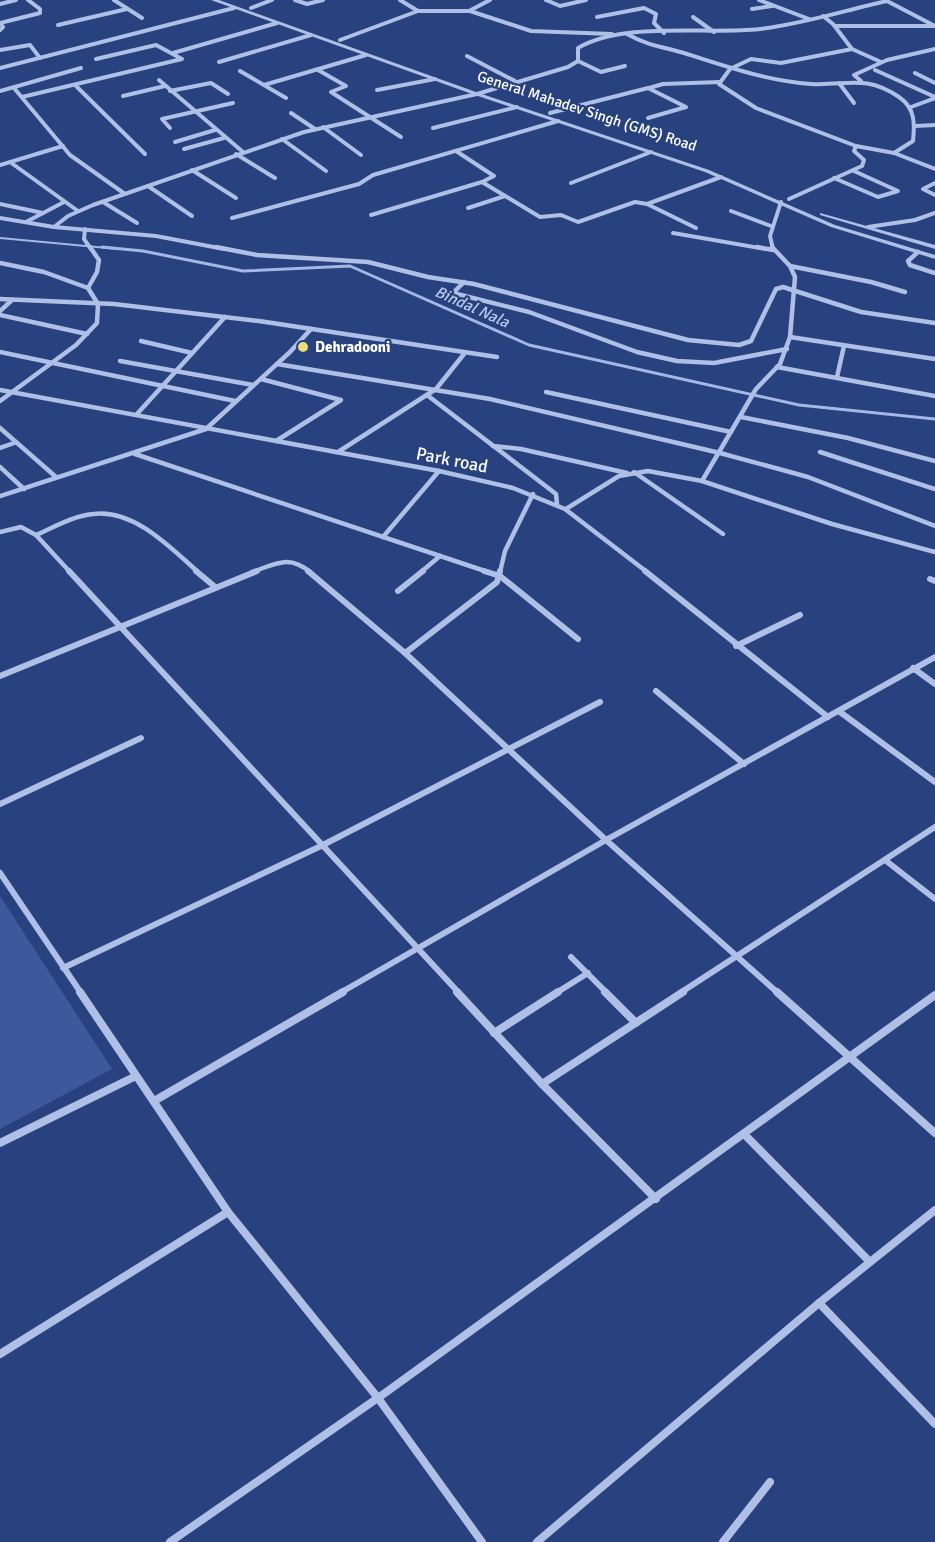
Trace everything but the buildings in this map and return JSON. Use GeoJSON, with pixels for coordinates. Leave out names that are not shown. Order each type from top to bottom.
{"type":"FeatureCollection","features":[{"type":"Feature","properties":{"kind":"street"},"geometry":{"type":"LineString","coordinates":[[0,4],[16,0]]}},
{"type":"Feature","properties":{"kind":"street"},"geometry":{"type":"LineString","coordinates":[[0,30],[3,27],[0,23],[40,13],[40,9],[28,0]]}},
{"type":"Feature","properties":{"kind":"street"},"geometry":{"type":"LineString","coordinates":[[114,0],[142,18]]}},
{"type":"Feature","properties":{"kind":"street"},"geometry":{"type":"LineString","coordinates":[[213,0],[721,177],[836,223],[935,251]]}},
{"type":"Feature","properties":{"kind":"street","name":"General Mahadev Singh (GMS) Road"},"geometry":{"type":"LineString","coordinates":[[229,0],[480,92],[704,164],[789,199],[826,219],[918,252],[935,251]]}},
{"type":"Feature","properties":{"kind":"street"},"geometry":{"type":"LineString","coordinates":[[251,8],[272,0]]}},
{"type":"Feature","properties":{"kind":"street"},"geometry":{"type":"LineString","coordinates":[[295,0],[307,4],[323,0]]}},
{"type":"Feature","properties":{"kind":"street"},"geometry":{"type":"LineString","coordinates":[[399,0],[418,11]]}},
{"type":"Feature","properties":{"kind":"street"},"geometry":{"type":"LineString","coordinates":[[470,11],[490,0]]}},
{"type":"Feature","properties":{"kind":"street"},"geometry":{"type":"LineString","coordinates":[[546,0],[560,6],[586,0]]}},
{"type":"Feature","properties":{"kind":"street"},"geometry":{"type":"LineString","coordinates":[[759,0],[773,6],[793,10],[809,19]]}},
{"type":"Feature","properties":{"kind":"street"},"geometry":{"type":"LineString","coordinates":[[340,40],[418,11],[470,11],[531,31],[627,34],[761,29],[887,1],[935,26]]}},
{"type":"Feature","properties":{"kind":"street"},"geometry":{"type":"LineString","coordinates":[[752,9],[773,6]]}},
{"type":"Feature","properties":{"kind":"street"},"geometry":{"type":"LineString","coordinates":[[0,68],[234,8]]}},
{"type":"Feature","properties":{"kind":"street"},"geometry":{"type":"LineString","coordinates":[[597,17],[644,8],[656,14],[654,23],[665,33]]}},
{"type":"Feature","properties":{"kind":"street"},"geometry":{"type":"LineString","coordinates":[[58,25],[127,9]]}},
{"type":"Feature","properties":{"kind":"street"},"geometry":{"type":"LineString","coordinates":[[824,16],[835,26],[852,49],[881,62]]}},
{"type":"Feature","properties":{"kind":"street"},"geometry":{"type":"LineString","coordinates":[[693,17],[715,32]]}},
{"type":"Feature","properties":{"kind":"street"},"geometry":{"type":"LineString","coordinates":[[174,53],[277,23]]}},
{"type":"Feature","properties":{"kind":"street"},"geometry":{"type":"LineString","coordinates":[[835,26],[935,26]]}},
{"type":"Feature","properties":{"kind":"street"},"geometry":{"type":"LineString","coordinates":[[578,61],[578,48],[583,44],[617,34]]}},
{"type":"Feature","properties":{"kind":"street"},"geometry":{"type":"LineString","coordinates":[[627,34],[647,45],[730,69],[805,83],[839,84],[861,81]]}},
{"type":"Feature","properties":{"kind":"street"},"geometry":{"type":"LineString","coordinates":[[219,62],[311,35]]}},
{"type":"Feature","properties":{"kind":"street"},"geometry":{"type":"LineString","coordinates":[[0,50],[30,45],[40,58]]}},
{"type":"Feature","properties":{"kind":"street"},"geometry":{"type":"LineString","coordinates":[[22,97],[181,60],[174,53],[156,45],[96,59]]}},
{"type":"Feature","properties":{"kind":"street"},"geometry":{"type":"LineString","coordinates":[[852,49],[782,63],[751,58],[730,69],[720,82],[720,87],[756,108],[856,146],[873,147],[894,153],[935,169]]}},
{"type":"Feature","properties":{"kind":"street"},"geometry":{"type":"LineString","coordinates":[[894,153],[913,141],[915,126],[911,107],[897,96],[861,81],[854,75],[881,62],[935,49]]}},
{"type":"Feature","properties":{"kind":"street"},"geometry":{"type":"LineString","coordinates":[[264,85],[366,55]]}},
{"type":"Feature","properties":{"kind":"street"},"geometry":{"type":"LineString","coordinates":[[467,56],[515,81]]}},
{"type":"Feature","properties":{"kind":"street"},"geometry":{"type":"LineString","coordinates":[[578,61],[601,72],[625,66]]}},
{"type":"Feature","properties":{"kind":"street"},"geometry":{"type":"LineString","coordinates":[[54,227],[78,211],[282,139],[367,116],[480,92],[568,67],[578,61]]}},
{"type":"Feature","properties":{"kind":"street"},"geometry":{"type":"LineString","coordinates":[[0,92],[81,68]]}},
{"type":"Feature","properties":{"kind":"street"},"geometry":{"type":"LineString","coordinates":[[318,70],[346,86],[331,91],[401,137]]}},
{"type":"Feature","properties":{"kind":"street"},"geometry":{"type":"LineString","coordinates":[[875,70],[935,98]]}},
{"type":"Feature","properties":{"kind":"street"},"geometry":{"type":"LineString","coordinates":[[240,71],[286,98]]}},
{"type":"Feature","properties":{"kind":"street"},"geometry":{"type":"LineString","coordinates":[[915,73],[935,83]]}},
{"type":"Feature","properties":{"kind":"street"},"geometry":{"type":"LineString","coordinates":[[377,90],[435,79]]}},
{"type":"Feature","properties":{"kind":"street"},"geometry":{"type":"LineString","coordinates":[[159,80],[193,112],[243,152]]}},
{"type":"Feature","properties":{"kind":"street"},"geometry":{"type":"LineString","coordinates":[[550,113],[669,82],[682,85],[704,81],[720,82]]}},
{"type":"Feature","properties":{"kind":"street"},"geometry":{"type":"LineString","coordinates":[[170,91],[211,83],[228,94]]}},
{"type":"Feature","properties":{"kind":"street"},"geometry":{"type":"LineString","coordinates":[[839,84],[854,103]]}},
{"type":"Feature","properties":{"kind":"street"},"geometry":{"type":"LineString","coordinates":[[76,86],[145,154]]}},
{"type":"Feature","properties":{"kind":"street"},"geometry":{"type":"LineString","coordinates":[[123,96],[165,86]]}},
{"type":"Feature","properties":{"kind":"street"},"geometry":{"type":"LineString","coordinates":[[14,87],[70,155],[125,194]]}},
{"type":"Feature","properties":{"kind":"street"},"geometry":{"type":"LineString","coordinates":[[648,88],[686,106],[648,118]]}},
{"type":"Feature","properties":{"kind":"street"},"geometry":{"type":"LineString","coordinates":[[929,95],[935,88]]}},
{"type":"Feature","properties":{"kind":"street"},"geometry":{"type":"LineString","coordinates":[[911,107],[935,98]]}},
{"type":"Feature","properties":{"kind":"street"},"geometry":{"type":"LineString","coordinates":[[170,128],[162,119],[233,103]]}},
{"type":"Feature","properties":{"kind":"street"},"geometry":{"type":"LineString","coordinates":[[433,128],[517,107]]}},
{"type":"Feature","properties":{"kind":"street"},"geometry":{"type":"LineString","coordinates":[[291,113],[315,129]]}},
{"type":"Feature","properties":{"kind":"street"},"geometry":{"type":"LineString","coordinates":[[232,218],[360,184],[373,175],[558,121]]}},
{"type":"Feature","properties":{"kind":"street"},"geometry":{"type":"LineString","coordinates":[[915,126],[935,125]]}},
{"type":"Feature","properties":{"kind":"street"},"geometry":{"type":"LineString","coordinates":[[323,127],[361,156]]}},
{"type":"Feature","properties":{"kind":"street"},"geometry":{"type":"LineString","coordinates":[[175,142],[215,130]]}},
{"type":"Feature","properties":{"kind":"street"},"geometry":{"type":"LineString","coordinates":[[184,149],[224,138]]}},
{"type":"Feature","properties":{"kind":"street"},"geometry":{"type":"LineString","coordinates":[[282,139],[326,171]]}},
{"type":"Feature","properties":{"kind":"street"},"geometry":{"type":"LineString","coordinates":[[0,165],[63,146]]}},
{"type":"Feature","properties":{"kind":"street"},"geometry":{"type":"LineString","coordinates":[[789,199],[854,171],[865,163],[854,151],[856,146]]}},
{"type":"Feature","properties":{"kind":"street"},"geometry":{"type":"LineString","coordinates":[[371,215],[482,182],[494,176],[456,151]]}},
{"type":"Feature","properties":{"kind":"street"},"geometry":{"type":"LineString","coordinates":[[571,183],[651,152]]}},
{"type":"Feature","properties":{"kind":"street"},"geometry":{"type":"LineString","coordinates":[[236,154],[274,178]]}},
{"type":"Feature","properties":{"kind":"street"},"geometry":{"type":"LineString","coordinates":[[10,162],[78,211]]}},
{"type":"Feature","properties":{"kind":"street"},"geometry":{"type":"LineString","coordinates":[[192,170],[236,198]]}},
{"type":"Feature","properties":{"kind":"street"},"geometry":{"type":"LineString","coordinates":[[834,178],[878,197],[898,191],[854,171]]}},
{"type":"Feature","properties":{"kind":"street"},"geometry":{"type":"LineString","coordinates":[[647,204],[721,177]]}},
{"type":"Feature","properties":{"kind":"street"},"geometry":{"type":"LineString","coordinates":[[482,182],[540,217],[561,215],[580,222],[635,202],[647,204],[696,228]]}},
{"type":"Feature","properties":{"kind":"street"},"geometry":{"type":"LineString","coordinates":[[935,183],[923,189],[935,195]]}},
{"type":"Feature","properties":{"kind":"street"},"geometry":{"type":"LineString","coordinates":[[148,186],[192,216]]}},
{"type":"Feature","properties":{"kind":"street"},"geometry":{"type":"LineString","coordinates":[[468,208],[505,196]]}},
{"type":"Feature","properties":{"kind":"street"},"geometry":{"type":"LineString","coordinates":[[26,222],[64,201]]}},
{"type":"Feature","properties":{"kind":"street"},"geometry":{"type":"LineString","coordinates":[[103,202],[137,223]]}},
{"type":"Feature","properties":{"kind":"street"},"geometry":{"type":"LineString","coordinates":[[773,250],[770,236],[771,226],[781,202]]}},
{"type":"Feature","properties":{"kind":"street"},"geometry":{"type":"LineString","coordinates":[[0,204],[43,213]]}},
{"type":"Feature","properties":{"kind":"street"},"geometry":{"type":"LineString","coordinates":[[731,211],[771,226]]}},
{"type":"Feature","properties":{"kind":"street"},"geometry":{"type":"LineString","coordinates":[[867,227],[915,220],[935,213]]}},
{"type":"Feature","properties":{"kind":"street"},"geometry":{"type":"LineString","coordinates":[[0,218],[54,227],[156,236],[257,255],[368,262],[428,277],[465,282],[672,337],[725,345],[746,344],[751,341],[776,289],[783,287],[861,312],[935,323]]}},
{"type":"Feature","properties":{"kind":"street","name":"General Mahadev Singh (GMS) Road"},"geometry":{"type":"LineString","coordinates":[[826,219],[867,227],[935,251]]}},
{"type":"Feature","properties":{"kind":"street"},"geometry":{"type":"LineString","coordinates":[[85,229],[84,236],[98,256],[99,265],[88,288]]}},
{"type":"Feature","properties":{"kind":"street"},"geometry":{"type":"LineString","coordinates":[[673,233],[773,250],[790,266],[795,277],[787,349],[777,367],[756,389],[702,482]]}},
{"type":"Feature","properties":{"kind":"street"},"geometry":{"type":"LineString","coordinates":[[918,252],[909,263],[935,273]]}},
{"type":"Feature","properties":{"kind":"street"},"geometry":{"type":"LineString","coordinates":[[0,263],[44,272],[88,288],[98,304],[97,323],[87,334],[0,402]]}},
{"type":"Feature","properties":{"kind":"street"},"geometry":{"type":"LineString","coordinates":[[790,266],[871,282],[905,292]]}},
{"type":"Feature","properties":{"kind":"street"},"geometry":{"type":"LineString","coordinates":[[465,282],[453,290],[453,293],[529,312],[651,356],[714,363],[787,349]]}},
{"type":"Feature","properties":{"kind":"street"},"geometry":{"type":"LineString","coordinates":[[0,299],[98,304],[225,317],[311,328],[464,354],[497,357]]}},
{"type":"Feature","properties":{"kind":"street"},"geometry":{"type":"LineString","coordinates":[[12,300],[0,313],[87,334]]}},
{"type":"Feature","properties":{"kind":"street"},"geometry":{"type":"LineString","coordinates":[[137,414],[225,317]]}},
{"type":"Feature","properties":{"kind":"street"},"geometry":{"type":"LineString","coordinates":[[0,496],[135,454],[206,429],[261,380],[311,328]]}},
{"type":"Feature","properties":{"kind":"street"},"geometry":{"type":"LineString","coordinates":[[790,338],[935,359]]}},
{"type":"Feature","properties":{"kind":"street"},"geometry":{"type":"LineString","coordinates":[[141,341],[192,353]]}},
{"type":"Feature","properties":{"kind":"street"},"geometry":{"type":"LineString","coordinates":[[837,377],[844,346]]}},
{"type":"Feature","properties":{"kind":"street"},"geometry":{"type":"LineString","coordinates":[[0,352],[235,401]]}},
{"type":"Feature","properties":{"kind":"street"},"geometry":{"type":"LineString","coordinates":[[337,452],[436,389],[464,354]]}},
{"type":"Feature","properties":{"kind":"street"},"geometry":{"type":"LineString","coordinates":[[120,361],[253,385]]}},
{"type":"Feature","properties":{"kind":"street"},"geometry":{"type":"LineString","coordinates":[[277,364],[436,389],[530,408],[720,453],[808,477],[935,526]]}},
{"type":"Feature","properties":{"kind":"street"},"geometry":{"type":"LineString","coordinates":[[777,367],[935,396]]}},
{"type":"Feature","properties":{"kind":"street"},"geometry":{"type":"LineString","coordinates":[[261,380],[340,399],[276,441]]}},
{"type":"Feature","properties":{"kind":"street","name":"Park road"},"geometry":{"type":"LineString","coordinates":[[0,390],[439,471],[533,494],[566,508],[736,646],[828,717]]}},
{"type":"Feature","properties":{"kind":"street"},"geometry":{"type":"LineString","coordinates":[[546,392],[731,432]]}},
{"type":"Feature","properties":{"kind":"street"},"geometry":{"type":"LineString","coordinates":[[427,395],[556,494],[557,504]]}},
{"type":"Feature","properties":{"kind":"street"},"geometry":{"type":"LineString","coordinates":[[741,417],[848,438],[935,461]]}},
{"type":"Feature","properties":{"kind":"street"},"geometry":{"type":"LineString","coordinates":[[0,428],[14,443],[56,477]]}},
{"type":"Feature","properties":{"kind":"street"},"geometry":{"type":"LineString","coordinates":[[0,448],[14,443]]}},
{"type":"Feature","properties":{"kind":"street"},"geometry":{"type":"LineString","coordinates":[[492,446],[521,449],[630,472],[658,473],[702,482],[832,524],[935,552]]}},
{"type":"Feature","properties":{"kind":"street"},"geometry":{"type":"LineString","coordinates":[[820,452],[935,489]]}},
{"type":"Feature","properties":{"kind":"street"},"geometry":{"type":"LineString","coordinates":[[135,454],[500,576],[578,639]]}},
{"type":"Feature","properties":{"kind":"street"},"geometry":{"type":"LineString","coordinates":[[0,467],[24,489]]}},
{"type":"Feature","properties":{"kind":"street"},"geometry":{"type":"LineString","coordinates":[[383,537],[439,471]]}},
{"type":"Feature","properties":{"kind":"street"},"geometry":{"type":"LineString","coordinates":[[566,508],[630,472]]}},
{"type":"Feature","properties":{"kind":"street"},"geometry":{"type":"LineString","coordinates":[[630,472],[723,534]]}},
{"type":"Feature","properties":{"kind":"street"},"geometry":{"type":"LineString","coordinates":[[405,653],[488,591],[500,576],[505,551],[533,494]]}},
{"type":"Feature","properties":{"kind":"street"},"geometry":{"type":"LineString","coordinates":[[36,535],[88,515],[115,515],[141,527],[214,586]]}},
{"type":"Feature","properties":{"kind":"street"},"geometry":{"type":"LineString","coordinates":[[0,532],[21,527],[36,535],[494,1033],[656,1199]]}},
{"type":"Feature","properties":{"kind":"street"},"geometry":{"type":"LineString","coordinates":[[398,591],[440,556]]}},
{"type":"Feature","properties":{"kind":"street"},"geometry":{"type":"LineString","coordinates":[[0,676],[214,586],[283,561],[299,563],[405,653],[606,840],[935,1133]]}},
{"type":"Feature","properties":{"kind":"street"},"geometry":{"type":"LineString","coordinates":[[736,646],[800,615]]}},
{"type":"Feature","properties":{"kind":"street"},"geometry":{"type":"LineString","coordinates":[[154,1101],[606,840],[840,712],[935,657]]}},
{"type":"Feature","properties":{"kind":"street"},"geometry":{"type":"LineString","coordinates":[[913,668],[935,684]]}},
{"type":"Feature","properties":{"kind":"street"},"geometry":{"type":"LineString","coordinates":[[656,691],[744,764]]}},
{"type":"Feature","properties":{"kind":"street"},"geometry":{"type":"LineString","coordinates":[[63,968],[321,846],[600,702]]}},
{"type":"Feature","properties":{"kind":"street"},"geometry":{"type":"LineString","coordinates":[[840,712],[935,782]]}},
{"type":"Feature","properties":{"kind":"street"},"geometry":{"type":"LineString","coordinates":[[0,804],[141,738]]}},
{"type":"Feature","properties":{"kind":"street"},"geometry":{"type":"LineString","coordinates":[[542,1084],[935,827]]}},
{"type":"Feature","properties":{"kind":"street"},"geometry":{"type":"LineString","coordinates":[[885,860],[935,899]]}},
{"type":"Feature","properties":{"kind":"street"},"geometry":{"type":"LineString","coordinates":[[0,873],[228,1212],[378,1398],[482,1542]]}},
{"type":"Feature","properties":{"kind":"street"},"geometry":{"type":"LineString","coordinates":[[572,957],[636,1023]]}},
{"type":"Feature","properties":{"kind":"street"},"geometry":{"type":"LineString","coordinates":[[494,1033],[588,973]]}},
{"type":"Feature","properties":{"kind":"street"},"geometry":{"type":"LineString","coordinates":[[170,1542],[378,1398],[656,1199],[849,1055],[935,995]]}},
{"type":"Feature","properties":{"kind":"street"},"geometry":{"type":"LineString","coordinates":[[0,1143],[136,1076]]}},
{"type":"Feature","properties":{"kind":"street"},"geometry":{"type":"LineString","coordinates":[[744,1134],[870,1262]]}},
{"type":"Feature","properties":{"kind":"street"},"geometry":{"type":"LineString","coordinates":[[537,1542],[819,1303],[935,1210]]}},
{"type":"Feature","properties":{"kind":"street"},"geometry":{"type":"LineString","coordinates":[[0,1354],[228,1212]]}},
{"type":"Feature","properties":{"kind":"street"},"geometry":{"type":"LineString","coordinates":[[819,1303],[935,1424]]}},
{"type":"Feature","properties":{"kind":"street"},"geometry":{"type":"LineString","coordinates":[[723,1542],[770,1482]]}},
{"type":"Feature","properties":{"kind":"shaded area"},"geometry":{"type":"Polygon","coordinates":[[[0,896],[112,1069],[0,1129],[0,896]]]}},
{"type":"Feature","properties":{"kind":"waterway","name":"Bindal Nala"},"geometry":{"type":"LineString","coordinates":[[0,238],[118,249]]}},
{"type":"Feature","properties":{"kind":"waterway","name":"Bindal Nala"},"geometry":{"type":"LineString","coordinates":[[102,247],[143,251],[243,271],[350,266],[529,345],[799,405],[935,419]]}},
{"type":"Feature","properties":{"kind":"place","name":"Dehradooni"},"geometry":{"type":"Point","coordinates":[303,347]}}]}
